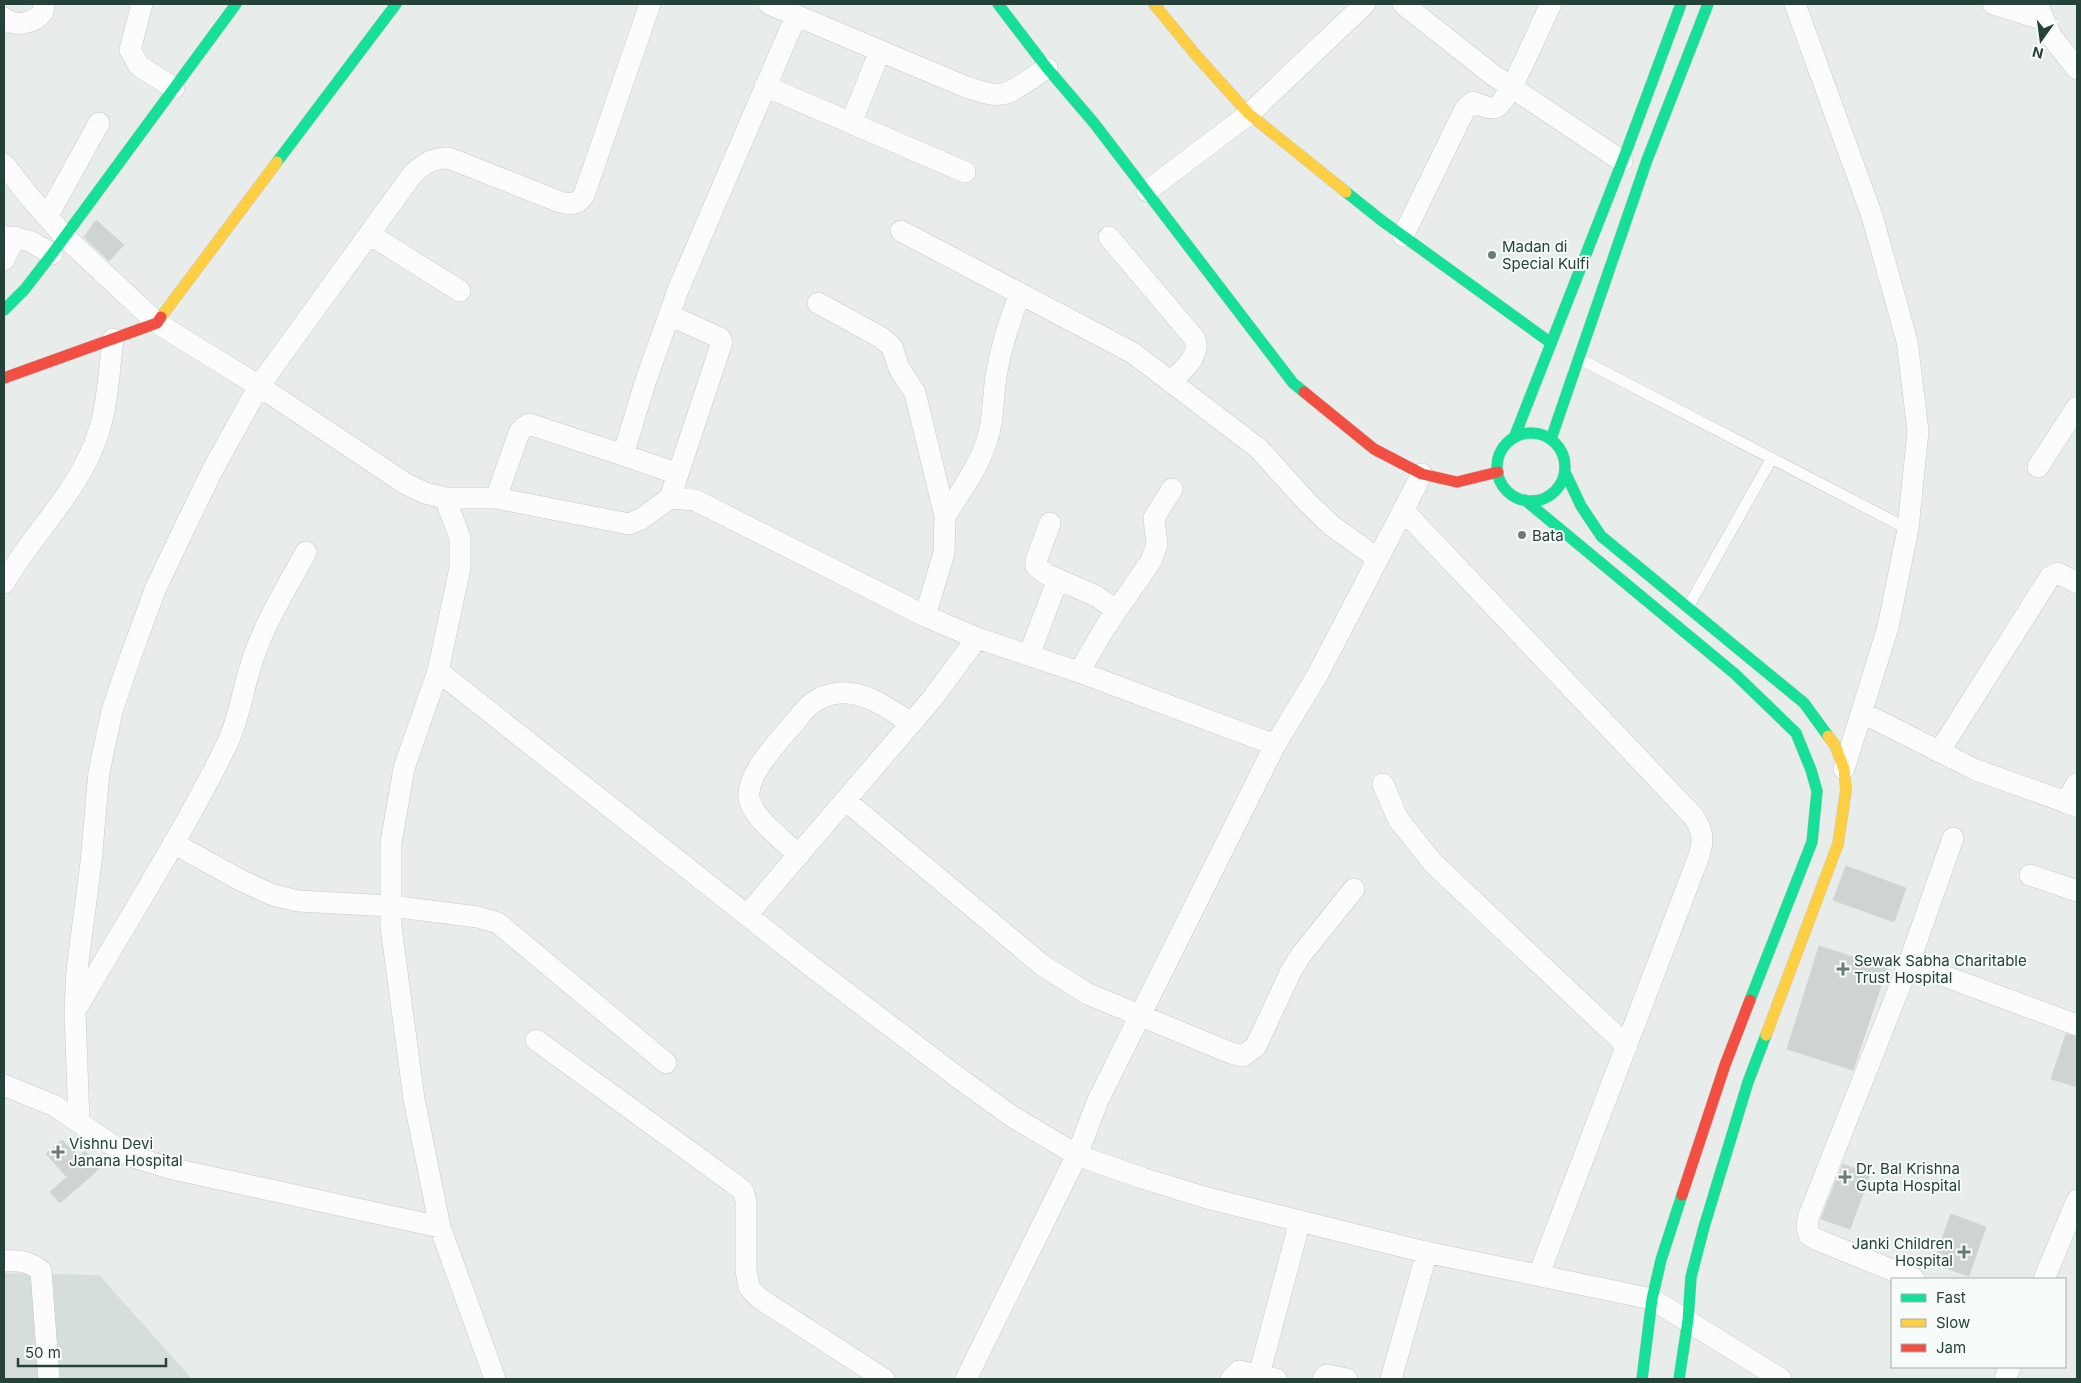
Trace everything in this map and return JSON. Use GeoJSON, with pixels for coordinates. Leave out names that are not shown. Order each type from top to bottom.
{"type":"FeatureCollection","features":[{"type":"Feature","properties":{"kind":"main road"},"geometry":{"type":"LineString","coordinates":[[4,310],[25,289],[65,237],[236,4]]}},
{"type":"Feature","properties":{"kind":"main road"},"geometry":{"type":"LineString","coordinates":[[4,378],[157,323],[396,4]]}},
{"type":"Feature","properties":{"kind":"main road"},"geometry":{"type":"LineString","coordinates":[[998,4],[1147,191],[1293,383],[1374,449],[1422,474],[1457,482],[1498,472]]}},
{"type":"Feature","properties":{"kind":"main road"},"geometry":{"type":"LineString","coordinates":[[1154,4],[1195,54],[1249,114],[1403,236],[1550,343]]}},
{"type":"Feature","properties":{"kind":"main road"},"geometry":{"type":"LineString","coordinates":[[1514,438],[1681,4]]}},
{"type":"Feature","properties":{"kind":"main road"},"geometry":{"type":"LineString","coordinates":[[1551,439],[1647,160],[1708,4]]}},
{"type":"Feature","properties":{"kind":"main road"},"geometry":{"type":"LineString","coordinates":[[1525,500],[1537,500],[1551,494],[1559,487],[1565,472],[1565,461],[1561,451],[1551,439],[1541,434],[1526,433],[1514,438],[1504,447],[1498,459],[1498,472],[1503,486],[1512,495],[1525,500],[1735,674],[1796,733],[1811,770],[1817,791],[1812,842],[1725,1066],[1660,1260],[1652,1299],[1642,1379]]}},
{"type":"Feature","properties":{"kind":"main road"},"geometry":{"type":"LineString","coordinates":[[1565,472],[1581,506],[1601,536],[1804,703],[1835,745],[1844,769],[1846,790],[1838,844],[1748,1082],[1704,1227],[1691,1277],[1688,1320],[1679,1379]]}},
{"type":"Feature","properties":{"kind":"street"},"geometry":{"type":"LineString","coordinates":[[4,18],[16,24],[35,19],[43,12],[44,4]]}},
{"type":"Feature","properties":{"kind":"street"},"geometry":{"type":"LineString","coordinates":[[142,4],[131,39],[130,50],[138,66],[174,88]]}},
{"type":"Feature","properties":{"kind":"street"},"geometry":{"type":"LineString","coordinates":[[79,1122],[75,1011],[77,970],[91,862],[99,772],[112,711],[155,590],[213,469],[259,386],[412,174],[424,164],[436,158],[449,158],[560,202],[571,204],[578,202],[584,195],[650,4]]}},
{"type":"Feature","properties":{"kind":"street"},"geometry":{"type":"LineString","coordinates":[[769,4],[966,87],[984,92],[1001,94],[1010,91],[1048,68]]}},
{"type":"Feature","properties":{"kind":"street"},"geometry":{"type":"LineString","coordinates":[[1147,191],[1249,114],[1365,4]]}},
{"type":"Feature","properties":{"kind":"street"},"geometry":{"type":"LineString","coordinates":[[1403,4],[1493,75],[1622,161]]}},
{"type":"Feature","properties":{"kind":"street"},"geometry":{"type":"LineString","coordinates":[[1403,236],[1465,109],[1473,102],[1496,108],[1501,105],[1512,87],[1537,29],[1551,4]]}},
{"type":"Feature","properties":{"kind":"street"},"geometry":{"type":"LineString","coordinates":[[1795,4],[1872,216],[1907,341],[1918,431],[1908,529],[1888,627],[1863,713],[1844,769]]}},
{"type":"Feature","properties":{"kind":"street"},"geometry":{"type":"LineString","coordinates":[[1993,4],[2040,11],[2059,48],[2077,69]]}},
{"type":"Feature","properties":{"kind":"street"},"geometry":{"type":"LineString","coordinates":[[623,455],[646,380],[669,315],[796,16]]}},
{"type":"Feature","properties":{"kind":"street"},"geometry":{"type":"LineString","coordinates":[[851,123],[880,51]]}},
{"type":"Feature","properties":{"kind":"street"},"geometry":{"type":"LineString","coordinates":[[765,86],[965,172]]}},
{"type":"Feature","properties":{"kind":"street"},"geometry":{"type":"LineString","coordinates":[[47,217],[99,123]]}},
{"type":"Feature","properties":{"kind":"street"},"geometry":{"type":"LineString","coordinates":[[4,164],[65,237],[157,323],[259,386],[406,484],[425,493],[445,498],[496,498],[629,524],[641,519],[670,498],[722,342],[720,338],[669,315]]}},
{"type":"Feature","properties":{"kind":"street"},"geometry":{"type":"LineString","coordinates":[[901,231],[1132,353],[1258,448],[1306,502],[1332,526],[1377,558]]}},
{"type":"Feature","properties":{"kind":"street"},"geometry":{"type":"LineString","coordinates":[[369,234],[460,291]]}},
{"type":"Feature","properties":{"kind":"street"},"geometry":{"type":"LineString","coordinates":[[4,260],[9,237],[30,242],[52,254]]}},
{"type":"Feature","properties":{"kind":"street"},"geometry":{"type":"LineString","coordinates":[[1109,237],[1195,339],[1197,351],[1194,358],[1171,382]]}},
{"type":"Feature","properties":{"kind":"street"},"geometry":{"type":"LineString","coordinates":[[945,516],[978,463],[987,442],[994,401],[996,372],[1006,332],[1020,294]]}},
{"type":"Feature","properties":{"kind":"street"},"geometry":{"type":"LineString","coordinates":[[818,303],[882,338],[892,348],[899,368],[915,393],[945,516],[944,553],[925,616]]}},
{"type":"Feature","properties":{"kind":"street"},"geometry":{"type":"LineString","coordinates":[[4,583],[77,477],[90,454],[103,413],[113,339]]}},
{"type":"Feature","properties":{"kind":"street"},"geometry":{"type":"LineString","coordinates":[[2038,467],[2077,407]]}},
{"type":"Feature","properties":{"kind":"street"},"geometry":{"type":"LineString","coordinates":[[496,498],[519,434],[524,426],[529,424],[678,474]]}},
{"type":"Feature","properties":{"kind":"street"},"geometry":{"type":"LineString","coordinates":[[966,1379],[1077,1155],[1098,1100],[1275,745],[1318,674],[1422,474]]}},
{"type":"Feature","properties":{"kind":"street"},"geometry":{"type":"LineString","coordinates":[[1079,672],[1116,610],[1151,561],[1157,545],[1154,518],[1172,489]]}},
{"type":"Feature","properties":{"kind":"street"},"geometry":{"type":"LineString","coordinates":[[445,498],[460,538],[460,568],[438,671],[404,768],[391,843],[391,927],[414,1099],[440,1227],[494,1379]]}},
{"type":"Feature","properties":{"kind":"street"},"geometry":{"type":"LineString","coordinates":[[670,498],[695,500],[925,616],[977,638],[1079,672],[1275,745]]}},
{"type":"Feature","properties":{"kind":"street"},"geometry":{"type":"LineString","coordinates":[[1403,510],[1694,817],[1702,831],[1702,846],[1699,856],[1539,1274]]}},
{"type":"Feature","properties":{"kind":"street"},"geometry":{"type":"LineString","coordinates":[[1050,524],[1036,560],[1036,566],[1039,570],[1096,596],[1116,610]]}},
{"type":"Feature","properties":{"kind":"street"},"geometry":{"type":"LineString","coordinates":[[75,1011],[173,843],[228,743],[237,720],[250,668],[258,646],[306,552]]}},
{"type":"Feature","properties":{"kind":"street"},"geometry":{"type":"LineString","coordinates":[[1939,752],[2050,577],[2058,573],[2077,583]]}},
{"type":"Feature","properties":{"kind":"street"},"geometry":{"type":"LineString","coordinates":[[1029,655],[1058,579]]}},
{"type":"Feature","properties":{"kind":"street"},"geometry":{"type":"LineString","coordinates":[[747,915],[932,699],[977,638]]}},
{"type":"Feature","properties":{"kind":"street"},"geometry":{"type":"LineString","coordinates":[[438,671],[747,915],[960,1079],[1013,1117],[1077,1155],[1207,1198],[1427,1252],[1652,1299],[1781,1379]]}},
{"type":"Feature","properties":{"kind":"street"},"geometry":{"type":"LineString","coordinates":[[799,855],[756,814],[749,800],[751,784],[766,756],[810,705],[825,696],[840,693],[854,694],[875,700],[911,723]]}},
{"type":"Feature","properties":{"kind":"street"},"geometry":{"type":"LineString","coordinates":[[1863,713],[1976,770],[2072,804],[2077,783]]}},
{"type":"Feature","properties":{"kind":"street"},"geometry":{"type":"LineString","coordinates":[[1383,784],[1398,819],[1433,863],[1627,1046]]}},
{"type":"Feature","properties":{"kind":"street"},"geometry":{"type":"LineString","coordinates":[[845,800],[1042,965],[1088,994],[1230,1053],[1243,1056],[1251,1052],[1256,1046],[1291,971],[1354,889]]}},
{"type":"Feature","properties":{"kind":"street"},"geometry":{"type":"LineString","coordinates":[[1912,1278],[1818,1240],[1809,1235],[1807,1228],[1808,1218],[1909,963],[1953,838]]}},
{"type":"Feature","properties":{"kind":"street"},"geometry":{"type":"LineString","coordinates":[[173,843],[242,882],[273,895],[298,901],[391,906],[478,917],[498,923],[666,1063]]}},
{"type":"Feature","properties":{"kind":"street"},"geometry":{"type":"LineString","coordinates":[[2030,875],[2077,891]]}},
{"type":"Feature","properties":{"kind":"street"},"geometry":{"type":"LineString","coordinates":[[1909,963],[2077,1025]]}},
{"type":"Feature","properties":{"kind":"street"},"geometry":{"type":"LineString","coordinates":[[536,1040],[742,1191],[746,1201],[746,1270],[749,1287],[759,1298],[884,1379]]}},
{"type":"Feature","properties":{"kind":"street"},"geometry":{"type":"LineString","coordinates":[[4,1085],[55,1106],[115,1147],[134,1157],[169,1168],[440,1227]]}},
{"type":"Feature","properties":{"kind":"street"},"geometry":{"type":"LineString","coordinates":[[2044,1278],[2077,1200]]}},
{"type":"Feature","properties":{"kind":"street"},"geometry":{"type":"LineString","coordinates":[[1231,1379],[1239,1371],[1267,1377],[1300,1221]]}},
{"type":"Feature","properties":{"kind":"street"},"geometry":{"type":"LineString","coordinates":[[1391,1379],[1427,1252]]}},
{"type":"Feature","properties":{"kind":"street"},"geometry":{"type":"LineString","coordinates":[[4,1260],[18,1260],[31,1263],[41,1271],[49,1379]]}},
{"type":"Feature","properties":{"kind":"street"},"geometry":{"type":"LineString","coordinates":[[1323,1379],[1327,1376],[1346,1379]]}},
{"type":"Feature","properties":{"kind":"lane"},"geometry":{"type":"LineString","coordinates":[[1580,359],[1908,529]]}},
{"type":"Feature","properties":{"kind":"lane"},"geometry":{"type":"LineString","coordinates":[[1688,607],[1772,458]]}},
{"type":"Feature","properties":{"kind":"shaded area"},"geometry":{"type":"Polygon","coordinates":[[[4,1273],[99,1275],[192,1379],[4,1379],[4,1273]]]}},
{"type":"Feature","properties":{"kind":"building"},"geometry":{"type":"Polygon","coordinates":[[[96,220],[124,245],[109,261],[84,237],[96,220]]]}},
{"type":"Feature","properties":{"kind":"building"},"geometry":{"type":"Polygon","coordinates":[[[1846,866],[1906,888],[1894,922],[1833,900],[1846,866]]]}},
{"type":"Feature","properties":{"kind":"building"},"geometry":{"type":"Polygon","coordinates":[[[1819,946],[1887,968],[1853,1070],[1787,1049],[1819,946]]]}},
{"type":"Feature","properties":{"kind":"building"},"geometry":{"type":"Polygon","coordinates":[[[2066,1034],[2077,1037],[2077,1087],[2051,1079],[2066,1034]]]}},
{"type":"Feature","properties":{"kind":"building"},"geometry":{"type":"Polygon","coordinates":[[[62,1140],[78,1157],[85,1151],[100,1168],[60,1203],[50,1192],[67,1177],[46,1154],[62,1140]]]}},
{"type":"Feature","properties":{"kind":"building"},"geometry":{"type":"Polygon","coordinates":[[[1843,1164],[1870,1174],[1850,1229],[1821,1219],[1843,1164]]]}},
{"type":"Feature","properties":{"kind":"building"},"geometry":{"type":"Polygon","coordinates":[[[1951,1214],[1986,1227],[1969,1276],[1933,1264],[1951,1214]]]}},
{"type":"Feature","properties":{"kind":"traffic: fast"},"geometry":{"type":"LineString","coordinates":[[4,310],[25,289],[52,254],[236,4]]}},
{"type":"Feature","properties":{"kind":"traffic: fast"},"geometry":{"type":"LineString","coordinates":[[277,162],[396,4]]}},
{"type":"Feature","properties":{"kind":"traffic: fast"},"geometry":{"type":"LineString","coordinates":[[998,4],[1047,68],[1094,123],[1293,383],[1304,392]]}},
{"type":"Feature","properties":{"kind":"traffic: fast"},"geometry":{"type":"LineString","coordinates":[[1514,438],[1626,152],[1681,4]]}},
{"type":"Feature","properties":{"kind":"traffic: fast"},"geometry":{"type":"LineString","coordinates":[[1551,439],[1647,160],[1708,4]]}},
{"type":"Feature","properties":{"kind":"traffic: fast"},"geometry":{"type":"LineString","coordinates":[[1346,192],[1381,220],[1551,343]]}},
{"type":"Feature","properties":{"kind":"traffic: fast"},"geometry":{"type":"LineString","coordinates":[[1531,433],[1544,436],[1555,443],[1562,454],[1565,467],[1562,480],[1555,491],[1544,498],[1531,501],[1518,498],[1507,491],[1500,480],[1497,467],[1500,454],[1507,443],[1518,436],[1531,433]]}},
{"type":"Feature","properties":{"kind":"traffic: fast"},"geometry":{"type":"LineString","coordinates":[[1565,472],[1581,506],[1601,536],[1804,703],[1828,736]]}},
{"type":"Feature","properties":{"kind":"traffic: fast"},"geometry":{"type":"LineString","coordinates":[[1525,500],[1735,674],[1796,733],[1811,770],[1817,791],[1812,842],[1750,1000]]}},
{"type":"Feature","properties":{"kind":"traffic: fast"},"geometry":{"type":"LineString","coordinates":[[1679,1379],[1688,1320],[1691,1277],[1704,1227],[1748,1082],[1766,1035]]}},
{"type":"Feature","properties":{"kind":"traffic: fast"},"geometry":{"type":"LineString","coordinates":[[1642,1379],[1652,1299],[1661,1260],[1682,1195]]}},
{"type":"Feature","properties":{"kind":"traffic: slow"},"geometry":{"type":"LineString","coordinates":[[1154,4],[1195,54],[1249,114],[1346,192]]}},
{"type":"Feature","properties":{"kind":"traffic: slow"},"geometry":{"type":"LineString","coordinates":[[161,317],[277,162]]}},
{"type":"Feature","properties":{"kind":"traffic: slow"},"geometry":{"type":"LineString","coordinates":[[1766,1035],[1838,844],[1846,790],[1844,769],[1835,745],[1828,736]]}},
{"type":"Feature","properties":{"kind":"traffic: jam"},"geometry":{"type":"LineString","coordinates":[[4,378],[157,323],[161,317]]}},
{"type":"Feature","properties":{"kind":"traffic: jam"},"geometry":{"type":"LineString","coordinates":[[1304,392],[1374,449],[1422,474],[1457,482],[1498,472]]}},
{"type":"Feature","properties":{"kind":"traffic: jam"},"geometry":{"type":"LineString","coordinates":[[1682,1195],[1725,1065],[1750,1000]]}},
{"type":"Feature","properties":{"kind":"place","name":"Madan di Special Kulfi"},"geometry":{"type":"Point","coordinates":[1492,255]}},
{"type":"Feature","properties":{"kind":"place","name":"Bata"},"geometry":{"type":"Point","coordinates":[1522,535]}},
{"type":"Feature","properties":{"kind":"place","name":"Sewak Sabha Charitable Trust Hospital"},"geometry":{"type":"Point","coordinates":[1843,969]}},
{"type":"Feature","properties":{"kind":"place","name":"Vishnu Devi Janana Hospital"},"geometry":{"type":"Point","coordinates":[58,1152]}},
{"type":"Feature","properties":{"kind":"place","name":"Dr. Bal Krishna Gupta Hospital"},"geometry":{"type":"Point","coordinates":[1845,1177]}},
{"type":"Feature","properties":{"kind":"place","name":"Janki Children Hospital"},"geometry":{"type":"Point","coordinates":[1964,1252]}}]}
